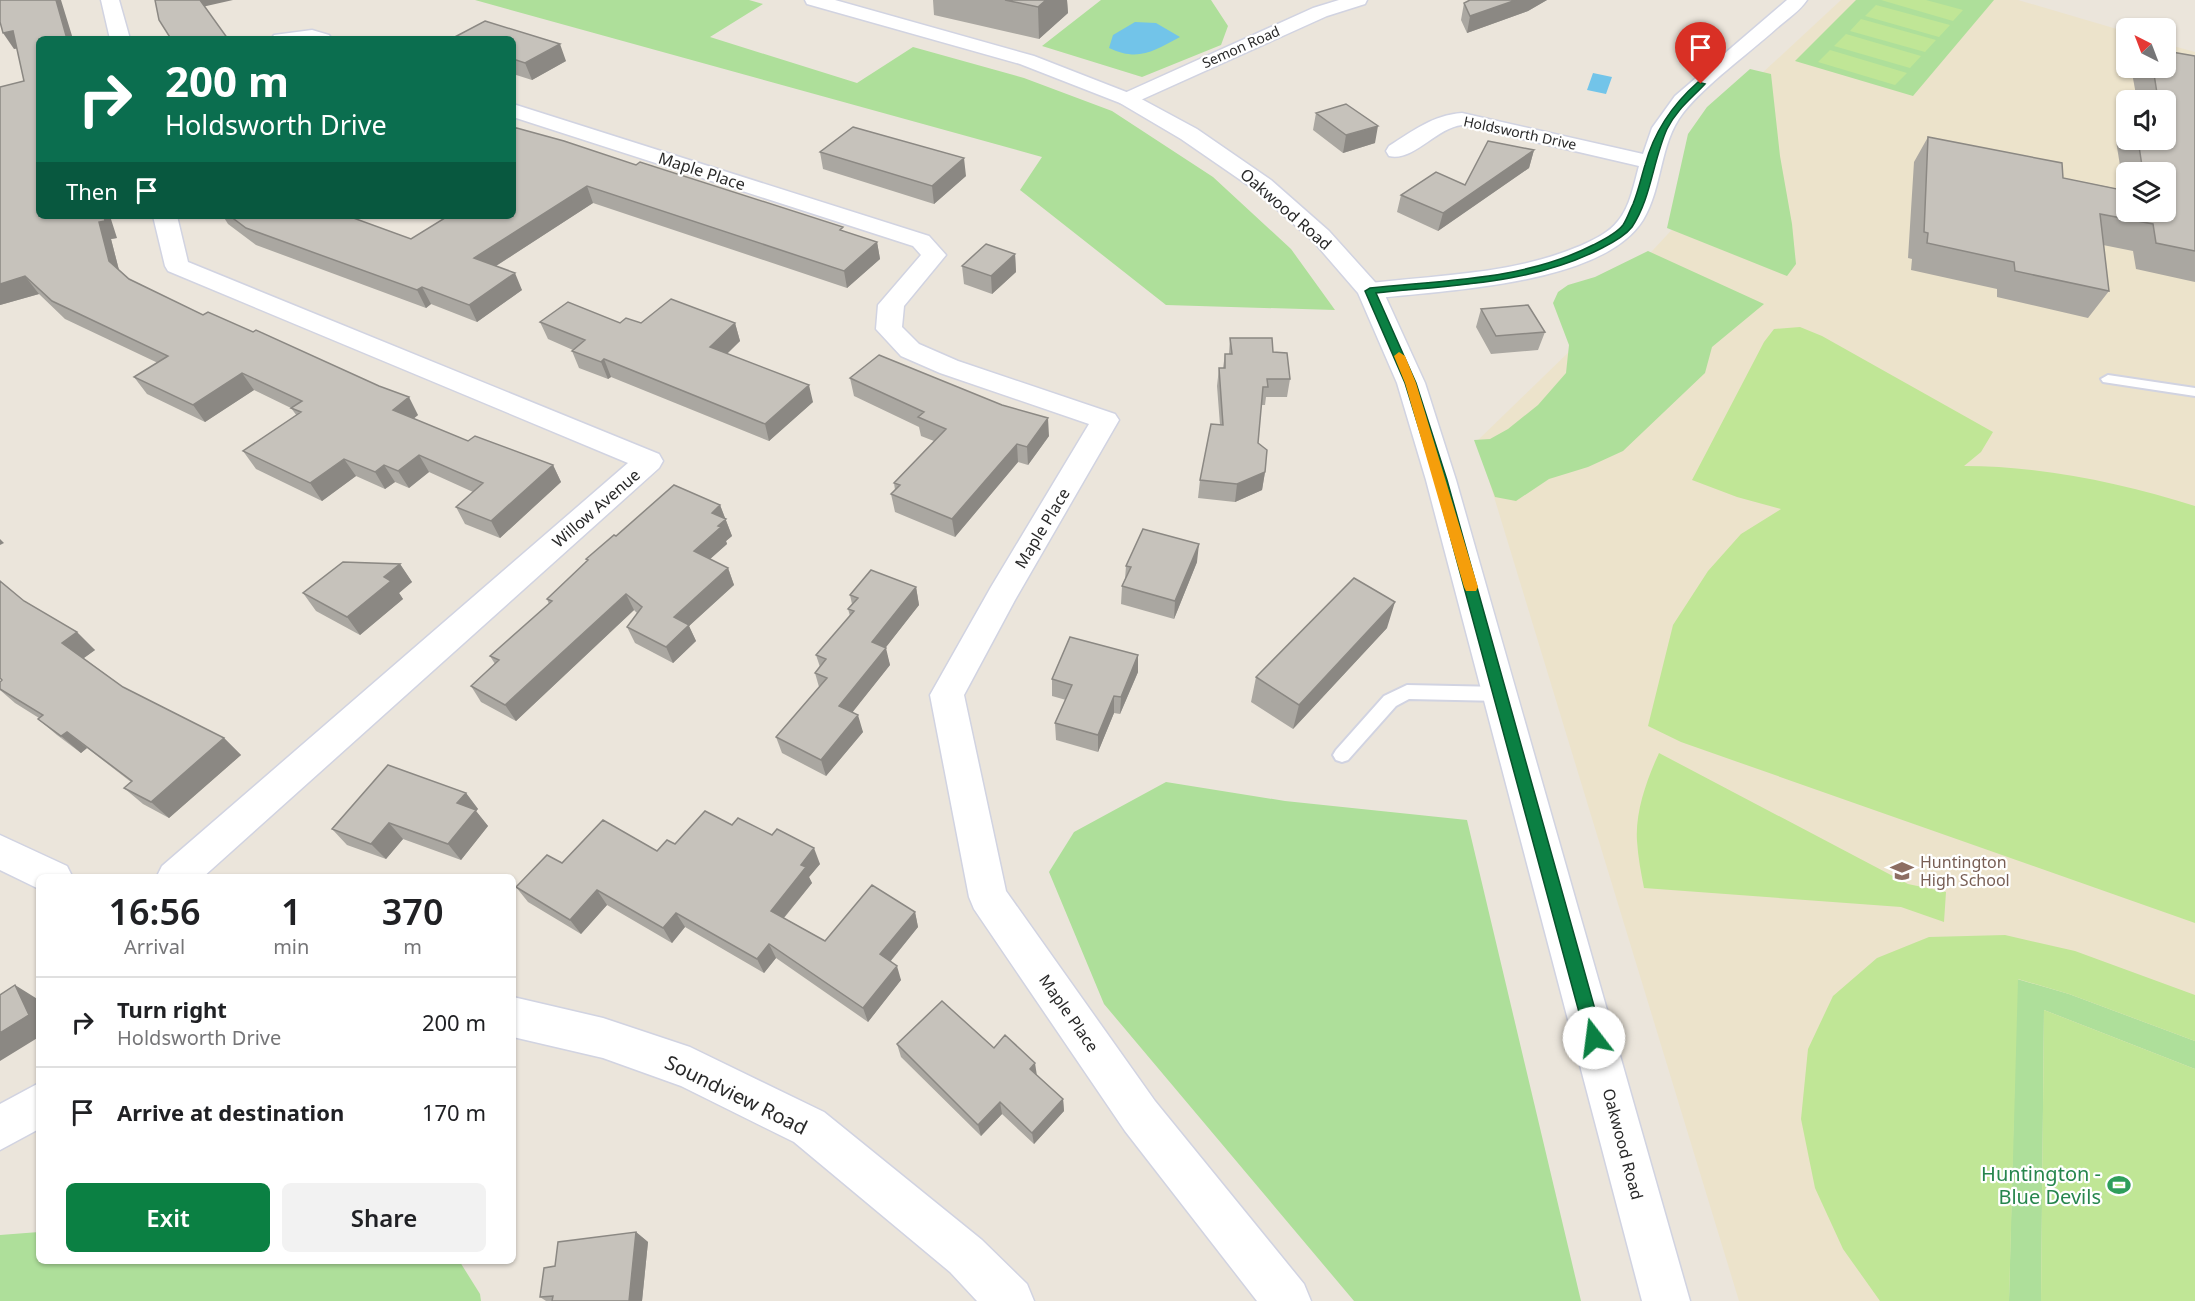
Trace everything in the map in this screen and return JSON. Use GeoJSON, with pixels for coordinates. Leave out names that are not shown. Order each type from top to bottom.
{"type":"FeatureCollection","features":[{"type":"Feature","properties":{"kind":"street"},"geometry":{"type":"LineString","coordinates":[[110,0],[119,36]]}},
{"type":"Feature","properties":{"kind":"street","name":"Oakwood Road"},"geometry":{"type":"LineString","coordinates":[[814,0],[1027,60],[1127,99],[1189,134],[1263,185],[1321,236],[1370,291],[1411,383],[1501,694],[1666,1301]]}},
{"type":"Feature","properties":{"kind":"street","name":"Semon Road"},"geometry":{"type":"LineString","coordinates":[[1127,99],[1320,12],[1358,0]]}},
{"type":"Feature","properties":{"kind":"street"},"geometry":{"type":"LineString","coordinates":[[1370,291],[1509,275],[1546,268],[1580,256],[1609,240],[1627,226],[1641,197],[1650,162],[1664,126],[1685,98],[1798,0]]}},
{"type":"Feature","properties":{"kind":"street","name":"Maple Place"},"geometry":{"type":"LineString","coordinates":[[516,111],[921,241],[934,255],[891,304],[888,329],[910,350],[949,367],[1105,420],[1002,595],[947,695],[988,897],[1140,1116],[1287,1301]]}},
{"type":"Feature","properties":{"kind":"street","name":"Holdsworth Drive"},"geometry":{"type":"LineString","coordinates":[[1397,151],[1432,127],[1451,120],[1462,119],[1650,162]]}},
{"type":"Feature","properties":{"kind":"street","name":"Willow Avenue"},"geometry":{"type":"LineString","coordinates":[[166,219],[177,266],[649,461],[180,874]]}},
{"type":"Feature","properties":{"kind":"street"},"geometry":{"type":"LineString","coordinates":[[0,852],[46,874]]}},
{"type":"Feature","properties":{"kind":"street","name":"Soundview Road"},"geometry":{"type":"LineString","coordinates":[[516,1018],[603,1038],[690,1068],[809,1127],[966,1256],[1010,1301]]}},
{"type":"Feature","properties":{"kind":"street"},"geometry":{"type":"LineString","coordinates":[[0,1128],[36,1108]]}},
{"type":"Feature","properties":{"kind":"lane"},"geometry":{"type":"LineString","coordinates":[[2108,379],[2195,392]]}},
{"type":"Feature","properties":{"kind":"lane"},"geometry":{"type":"LineString","coordinates":[[1342,755],[1390,701],[1407,692],[1501,694]]}},
{"type":"Feature","properties":{"kind":"shaded area","name":"Huntington High School"},"geometry":{"type":"Polygon","coordinates":[[[1841,0],[2018,0],[2116,29],[2116,78],[2176,78],[2176,47],[2195,52],[2195,1301],[1739,1301],[1477,441],[1575,346],[1653,250],[1776,118],[1732,101],[1841,0]]]}},
{"type":"Feature","properties":{"kind":"green space"},"geometry":{"type":"Polygon","coordinates":[[[475,0],[749,0],[763,4],[710,37],[857,83],[913,47],[1024,78],[1112,111],[1213,177],[1291,249],[1335,310],[1166,305],[1020,190],[1042,157],[475,0]]]}},
{"type":"Feature","properties":{"kind":"green space"},"geometry":{"type":"Polygon","coordinates":[[[1101,0],[1211,0],[1228,26],[1221,45],[1142,77],[1042,46],[1101,0]]]}},
{"type":"Feature","properties":{"kind":"green space"},"geometry":{"type":"Polygon","coordinates":[[[1856,0],[1994,0],[1913,96],[1795,61],[1856,0]]]}},
{"type":"Feature","properties":{"kind":"green space"},"geometry":{"type":"Polygon","coordinates":[[[1881,0],[1926,0],[1963,10],[1953,21],[1881,0]]]}},
{"type":"Feature","properties":{"kind":"green space"},"geometry":{"type":"Polygon","coordinates":[[[1876,5],[1950,25],[1939,37],[1865,16],[1876,5]]]}},
{"type":"Feature","properties":{"kind":"green space"},"geometry":{"type":"Polygon","coordinates":[[[1861,19],[1936,40],[1925,52],[1850,31],[1861,19]]]}},
{"type":"Feature","properties":{"kind":"green space"},"geometry":{"type":"Polygon","coordinates":[[[1846,34],[1921,56],[1910,68],[1834,46],[1846,34]]]}},
{"type":"Feature","properties":{"kind":"green space"},"geometry":{"type":"Polygon","coordinates":[[[1830,50],[1907,73],[1895,85],[1818,62],[1830,50]]]}},
{"type":"Feature","properties":{"kind":"green space"},"geometry":{"type":"Polygon","coordinates":[[[1750,69],[1771,74],[1796,264],[1787,276],[1667,228],[1688,134],[1707,107],[1750,69]]]}},
{"type":"Feature","properties":{"kind":"green space"},"geometry":{"type":"Polygon","coordinates":[[[1648,251],[1764,304],[1712,347],[1705,373],[1623,451],[1588,467],[1549,479],[1516,501],[1495,497],[1474,440],[1490,439],[1508,429],[1538,405],[1566,373],[1569,345],[1553,303],[1558,292],[1568,285],[1595,277],[1648,251]]]}},
{"type":"Feature","properties":{"kind":"green space"},"geometry":{"type":"Polygon","coordinates":[[[1800,327],[1822,336],[1993,432],[1981,452],[1964,466],[2023,469],[2081,477],[2195,506],[2195,923],[1681,742],[1648,726],[1673,625],[1708,571],[1741,534],[1781,509],[1737,497],[1692,480],[1764,342],[1774,329],[1800,327]]]}},
{"type":"Feature","properties":{"kind":"green space"},"geometry":{"type":"Polygon","coordinates":[[[1659,753],[1908,884],[1946,892],[1944,922],[1901,907],[1644,888],[1637,847],[1638,819],[1646,785],[1659,753]]]}},
{"type":"Feature","properties":{"kind":"green space"},"geometry":{"type":"Polygon","coordinates":[[[1166,782],[1285,801],[1467,820],[1581,1301],[1354,1301],[1104,1004],[1049,872],[1074,832],[1166,782]]]}},
{"type":"Feature","properties":{"kind":"green space"},"geometry":{"type":"Polygon","coordinates":[[[2005,935],[2075,951],[2195,995],[2195,1041],[2069,994],[2018,979],[2009,1301],[1880,1301],[1843,1249],[1815,1188],[1801,1119],[1808,1049],[1833,996],[1877,958],[1929,937],[2005,935]]]}},
{"type":"Feature","properties":{"kind":"green space"},"geometry":{"type":"Polygon","coordinates":[[[2017,979],[2069,994],[2195,1041],[2195,1069],[2044,1010],[2041,1301],[2009,1301],[2017,979]]]}},
{"type":"Feature","properties":{"kind":"green space","name":"Huntington - Blue Devils"},"geometry":{"type":"Polygon","coordinates":[[[2044,1010],[2195,1069],[2195,1301],[2041,1301],[2044,1010]]]}},
{"type":"Feature","properties":{"kind":"green space"},"geometry":{"type":"Polygon","coordinates":[[[36,1232],[36,1264],[461,1264],[480,1294],[481,1301],[0,1301],[0,1235],[36,1232]]]}},
{"type":"Feature","properties":{"kind":"water"},"geometry":{"type":"Polygon","coordinates":[[[1135,22],[1156,23],[1180,37],[1146,53],[1129,54],[1109,48],[1113,35],[1135,22]]]}},
{"type":"Feature","properties":{"kind":"water"},"geometry":{"type":"Polygon","coordinates":[[[1593,73],[1612,77],[1606,94],[1587,90],[1593,73]]]}},
{"type":"Feature","properties":{"kind":"building"},"geometry":{"type":"Polygon","coordinates":[[[0,0],[56,0],[66,36],[36,36],[36,219],[105,219],[105,221],[99,222],[109,261],[129,279],[203,315],[208,312],[253,332],[256,330],[379,386],[409,397],[393,410],[468,441],[475,436],[553,465],[491,521],[456,507],[483,483],[419,455],[398,471],[384,465],[375,472],[344,459],[310,483],[243,451],[301,412],[291,408],[302,401],[242,373],[193,405],[134,377],[168,356],[52,301],[25,276],[0,284],[0,87],[24,81],[13,31],[3,33],[0,22],[0,0]]]}},
{"type":"Feature","properties":{"kind":"building"},"geometry":{"type":"Polygon","coordinates":[[[155,0],[200,0],[226,36],[169,36],[159,20],[155,0]]]}},
{"type":"Feature","properties":{"kind":"building"},"geometry":{"type":"Polygon","coordinates":[[[1005,0],[1046,0],[1038,7],[1005,0]]]}},
{"type":"Feature","properties":{"kind":"building"},"geometry":{"type":"Polygon","coordinates":[[[1470,0],[1516,0],[1470,16],[1464,3],[1470,0]]]}},
{"type":"Feature","properties":{"kind":"building"},"geometry":{"type":"Polygon","coordinates":[[[485,21],[560,44],[525,63],[516,60],[516,36],[457,36],[485,21]]]}},
{"type":"Feature","properties":{"kind":"building"},"geometry":{"type":"Polygon","coordinates":[[[2176,53],[2195,56],[2195,251],[2156,243],[2153,224],[2142,222],[2176,222],[2176,162],[2141,162],[2140,150],[2176,150],[2176,90],[2157,90],[2155,78],[2176,78],[2176,53]]]}},
{"type":"Feature","properties":{"kind":"building"},"geometry":{"type":"Polygon","coordinates":[[[1346,104],[1378,126],[1346,135],[1316,113],[1346,104]]]}},
{"type":"Feature","properties":{"kind":"building"},"geometry":{"type":"Polygon","coordinates":[[[853,127],[964,158],[932,186],[820,152],[853,127]]]}},
{"type":"Feature","properties":{"kind":"building"},"geometry":{"type":"Polygon","coordinates":[[[516,128],[636,165],[640,162],[843,227],[840,230],[877,242],[844,271],[587,186],[474,258],[515,273],[469,305],[422,287],[417,290],[246,228],[234,219],[356,219],[411,239],[443,219],[516,219],[516,128]]]}},
{"type":"Feature","properties":{"kind":"building"},"geometry":{"type":"Polygon","coordinates":[[[1928,137],[2062,163],[2063,178],[2116,189],[2116,217],[2100,214],[2109,291],[2015,271],[2014,262],[1927,243],[1928,233],[1924,232],[1928,137]]]}},
{"type":"Feature","properties":{"kind":"building"},"geometry":{"type":"Polygon","coordinates":[[[1488,141],[1534,150],[1443,213],[1401,195],[1436,172],[1465,185],[1488,141]]]}},
{"type":"Feature","properties":{"kind":"building"},"geometry":{"type":"Polygon","coordinates":[[[986,244],[1015,254],[991,276],[962,266],[986,244]]]}},
{"type":"Feature","properties":{"kind":"building"},"geometry":{"type":"Polygon","coordinates":[[[671,299],[735,323],[710,347],[809,385],[765,424],[604,359],[601,362],[572,351],[585,340],[540,322],[568,302],[620,323],[626,318],[641,323],[671,299]]]}},
{"type":"Feature","properties":{"kind":"building"},"geometry":{"type":"Polygon","coordinates":[[[1528,305],[1545,332],[1496,336],[1481,309],[1528,305]]]}},
{"type":"Feature","properties":{"kind":"building"},"geometry":{"type":"Polygon","coordinates":[[[1230,338],[1272,338],[1273,352],[1287,353],[1290,379],[1267,379],[1268,387],[1263,387],[1258,443],[1267,450],[1265,472],[1237,484],[1200,480],[1211,424],[1223,425],[1219,368],[1225,368],[1225,354],[1232,354],[1230,338]]]}},
{"type":"Feature","properties":{"kind":"building"},"geometry":{"type":"Polygon","coordinates":[[[879,355],[1002,405],[1048,418],[1027,447],[1017,444],[952,519],[891,494],[900,485],[894,483],[946,429],[918,417],[924,412],[850,378],[879,355]]]}},
{"type":"Feature","properties":{"kind":"building"},"geometry":{"type":"Polygon","coordinates":[[[674,485],[720,505],[712,513],[726,519],[718,526],[721,527],[694,551],[728,568],[674,617],[689,625],[666,647],[627,627],[642,607],[626,594],[505,705],[471,686],[499,660],[490,656],[552,601],[547,599],[588,560],[586,559],[674,485]]]}},
{"type":"Feature","properties":{"kind":"building"},"geometry":{"type":"Polygon","coordinates":[[[1143,529],[1199,544],[1175,601],[1122,586],[1131,567],[1126,566],[1143,529]]]}},
{"type":"Feature","properties":{"kind":"building"},"geometry":{"type":"Polygon","coordinates":[[[343,562],[400,564],[384,577],[391,581],[347,617],[303,593],[343,562]]]}},
{"type":"Feature","properties":{"kind":"building"},"geometry":{"type":"Polygon","coordinates":[[[871,570],[916,587],[872,642],[886,648],[839,706],[858,715],[821,760],[776,737],[827,678],[815,673],[826,659],[816,655],[854,611],[848,609],[858,598],[850,595],[871,570]]]}},
{"type":"Feature","properties":{"kind":"building"},"geometry":{"type":"Polygon","coordinates":[[[1354,578],[1395,602],[1299,705],[1256,677],[1354,578]]]}},
{"type":"Feature","properties":{"kind":"building"},"geometry":{"type":"Polygon","coordinates":[[[0,581],[24,601],[77,632],[62,643],[123,687],[224,738],[151,802],[124,788],[132,781],[67,732],[61,736],[38,719],[43,715],[0,689],[2,680],[0,678],[0,581]]]}},
{"type":"Feature","properties":{"kind":"building"},"geometry":{"type":"Polygon","coordinates":[[[1070,637],[1138,655],[1121,697],[1114,696],[1098,735],[1055,723],[1072,685],[1052,679],[1070,637]]]}},
{"type":"Feature","properties":{"kind":"building"},"geometry":{"type":"Polygon","coordinates":[[[388,765],[466,793],[457,803],[476,810],[448,844],[389,823],[371,844],[332,829],[388,765]]]}},
{"type":"Feature","properties":{"kind":"building"},"geometry":{"type":"Polygon","coordinates":[[[705,811],[732,825],[738,818],[772,835],[777,829],[814,848],[801,865],[806,867],[771,911],[825,941],[872,885],[915,912],[880,954],[897,966],[863,1008],[769,944],[757,959],[676,913],[663,928],[597,890],[570,920],[516,887],[547,855],[562,863],[603,820],[657,851],[667,840],[675,844],[705,811]]]}},
{"type":"Feature","properties":{"kind":"building"},"geometry":{"type":"Polygon","coordinates":[[[15,985],[29,1015],[0,1033],[0,995],[15,985]]]}},
{"type":"Feature","properties":{"kind":"building"},"geometry":{"type":"Polygon","coordinates":[[[942,1001],[994,1048],[1005,1035],[1035,1063],[1030,1069],[1063,1099],[1032,1133],[1000,1102],[978,1125],[897,1044],[942,1001]]]}},
{"type":"Feature","properties":{"kind":"building"},"geometry":{"type":"Polygon","coordinates":[[[636,1232],[629,1301],[552,1301],[553,1296],[540,1297],[544,1268],[555,1266],[558,1242],[636,1232]]]}},
{"type":"Feature","properties":{"kind":"slow traffic"},"geometry":{"type":"LineString","coordinates":[[1399,356],[1411,383],[1471,587]]}},
{"type":"Feature","properties":{"kind":"place","name":"Huntington High School"},"geometry":{"type":"Point","coordinates":[1902,871]}},
{"type":"Feature","properties":{"kind":"place","name":"Huntington - Blue Devils"},"geometry":{"type":"Point","coordinates":[2119,1185]}},
{"type":"Feature","properties":{"kind":"route"},"geometry":{"type":"LineString","coordinates":[[1594,1038],[1508,717],[1441,480],[1411,383],[1370,291],[1471,280],[1546,268],[1580,256],[1609,240],[1627,226],[1641,197],[1650,162],[1664,126],[1685,98],[1701,84]]}}]}
